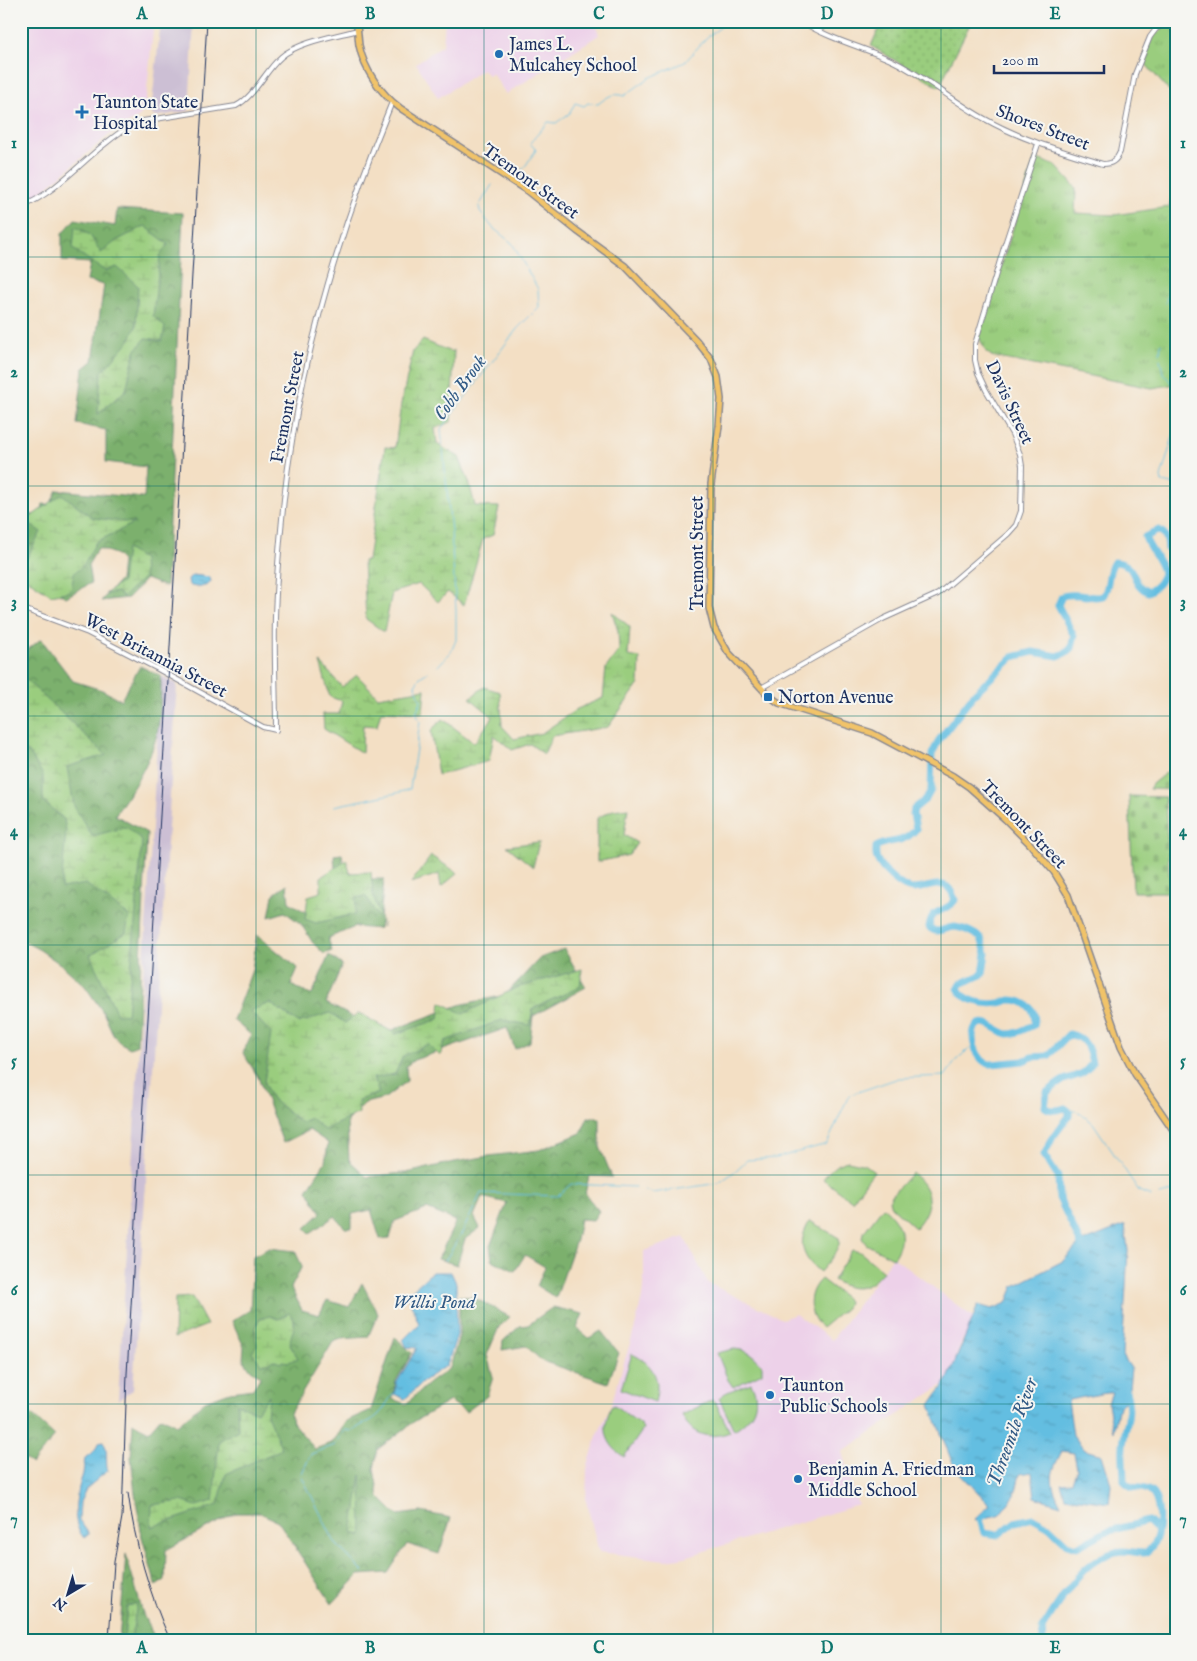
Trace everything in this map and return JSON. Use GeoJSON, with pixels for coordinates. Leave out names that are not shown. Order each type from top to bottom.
{"type":"FeatureCollection","features":[{"type":"Feature","properties":{"kind":"main road","name":"Tremont Street"},"geometry":{"type":"LineString","coordinates":[[356,21],[360,46],[366,64],[376,84],[392,102],[527,191],[577,231],[626,266],[709,355],[718,376],[721,399],[711,484],[710,613],[714,628],[722,643],[761,688],[774,700],[864,729],[941,769],[973,790],[1029,843],[1061,882],[1075,911],[1112,1027],[1121,1048],[1135,1074],[1174,1131]]}},
{"type":"Feature","properties":{"kind":"street","name":"Shores Street"},"geometry":{"type":"LineString","coordinates":[[801,21],[825,34],[894,61],[984,119],[1038,144],[1103,164],[1110,164],[1120,152],[1134,79],[1144,50],[1152,34],[1167,21]]}},
{"type":"Feature","properties":{"kind":"street"},"geometry":{"type":"LineString","coordinates":[[21,207],[45,194],[129,126],[143,121],[236,106],[246,99],[276,62],[288,52],[307,44],[358,30]]}},
{"type":"Feature","properties":{"kind":"street","name":"Fremont Street"},"geometry":{"type":"LineString","coordinates":[[276,730],[275,617],[284,498],[295,420],[333,265],[369,157],[392,102]]}},
{"type":"Feature","properties":{"kind":"street","name":"Davis Street"},"geometry":{"type":"LineString","coordinates":[[761,688],[883,619],[941,592],[1008,534],[1017,523],[1021,512],[1022,466],[1020,454],[1012,434],[978,373],[975,360],[975,344],[1004,244],[1038,144]]}},
{"type":"Feature","properties":{"kind":"street","name":"West Britannia Street"},"geometry":{"type":"LineString","coordinates":[[21,608],[84,631],[266,728],[276,730]]}},
{"type":"Feature","properties":{"kind":"shaded area","name":"Taunton State Hospital"},"geometry":{"type":"Polygon","coordinates":[[[21,21],[154,21],[145,108],[142,113],[138,118],[115,130],[36,196],[21,204],[21,21]]]}},
{"type":"Feature","properties":{"kind":"shaded area"},"geometry":{"type":"Polygon","coordinates":[[[161,21],[194,21],[189,111],[154,117],[151,112],[161,21]]]}},
{"type":"Feature","properties":{"kind":"shaded area","name":"James L. Mulcahey School"},"geometry":{"type":"Polygon","coordinates":[[[445,21],[595,21],[599,35],[506,94],[492,73],[488,76],[483,69],[438,98],[416,63],[443,45],[445,21]]]}},
{"type":"Feature","properties":{"kind":"shaded area"},"geometry":{"type":"Polygon","coordinates":[[[161,676],[177,684],[133,1390],[118,1400],[161,676]]]}},
{"type":"Feature","properties":{"kind":"shaded area","name":"Taunton Public Schools"},"geometry":{"type":"Polygon","coordinates":[[[684,1237],[708,1283],[782,1319],[796,1314],[832,1340],[893,1257],[973,1317],[947,1382],[842,1452],[858,1505],[685,1557],[666,1560],[599,1552],[586,1501],[587,1469],[597,1436],[610,1408],[635,1327],[642,1297],[644,1251],[684,1237]]]}},
{"type":"Feature","properties":{"kind":"green space"},"geometry":{"type":"Polygon","coordinates":[[[882,21],[971,22],[939,87],[871,46],[882,21]]]}},
{"type":"Feature","properties":{"kind":"green space"},"geometry":{"type":"Polygon","coordinates":[[[1173,21],[1176,21],[1176,99],[1143,61],[1153,37],[1173,21]]]}},
{"type":"Feature","properties":{"kind":"green space"},"geometry":{"type":"Polygon","coordinates":[[[1035,158],[1056,166],[1076,188],[1075,213],[1114,215],[1169,207],[1176,180],[1176,384],[1152,388],[993,357],[986,352],[979,337],[1035,158]]]}},
{"type":"Feature","properties":{"kind":"green space"},"geometry":{"type":"Polygon","coordinates":[[[117,209],[183,213],[166,587],[146,579],[128,598],[101,601],[120,580],[122,561],[115,554],[98,548],[88,565],[91,583],[66,597],[21,573],[21,551],[30,515],[41,514],[43,504],[50,505],[57,490],[144,498],[146,467],[106,462],[106,430],[77,424],[83,369],[93,361],[104,285],[87,281],[90,263],[62,261],[62,234],[75,219],[115,226],[117,209]]]}},
{"type":"Feature","properties":{"kind":"green space"},"geometry":{"type":"Polygon","coordinates":[[[145,226],[168,244],[160,256],[153,316],[165,327],[162,341],[146,338],[135,351],[126,390],[98,414],[101,373],[128,342],[136,327],[138,286],[117,267],[105,271],[73,249],[75,227],[90,235],[101,253],[116,241],[145,226]]]}},
{"type":"Feature","properties":{"kind":"green space"},"geometry":{"type":"Polygon","coordinates":[[[423,340],[451,352],[454,350],[451,422],[435,428],[437,444],[459,457],[469,482],[475,506],[499,507],[493,535],[483,539],[464,605],[448,592],[438,602],[419,584],[392,593],[384,632],[366,619],[363,561],[368,560],[385,447],[395,448],[401,404],[413,351],[423,340]]]}},
{"type":"Feature","properties":{"kind":"green space"},"geometry":{"type":"Polygon","coordinates":[[[62,494],[93,518],[134,523],[96,542],[83,566],[74,573],[71,591],[51,595],[21,575],[21,569],[41,532],[25,521],[62,494]]]}},
{"type":"Feature","properties":{"kind":"green space"},"geometry":{"type":"Polygon","coordinates":[[[126,549],[143,559],[144,577],[123,597],[117,592],[105,594],[122,582],[126,549]]]}},
{"type":"Feature","properties":{"kind":"green space"},"geometry":{"type":"Polygon","coordinates":[[[612,612],[630,627],[628,656],[640,658],[639,684],[608,727],[552,736],[544,754],[530,744],[512,750],[494,735],[489,761],[438,775],[431,730],[443,719],[474,743],[493,717],[470,698],[484,687],[500,692],[502,726],[514,739],[542,733],[577,709],[603,698],[606,668],[619,650],[618,631],[612,612]]]}},
{"type":"Feature","properties":{"kind":"green space"},"geometry":{"type":"Polygon","coordinates":[[[41,639],[73,681],[102,690],[121,700],[140,666],[161,676],[160,716],[157,735],[143,771],[115,815],[147,833],[137,1045],[130,1048],[119,1042],[113,1034],[103,1012],[85,986],[63,966],[21,940],[21,655],[41,639]]]}},
{"type":"Feature","properties":{"kind":"green space"},"geometry":{"type":"Polygon","coordinates":[[[320,662],[342,687],[357,675],[378,697],[425,689],[423,713],[381,711],[377,726],[363,725],[362,753],[324,729],[323,714],[339,714],[342,701],[330,697],[320,662]]]}},
{"type":"Feature","properties":{"kind":"green space"},"geometry":{"type":"Polygon","coordinates":[[[21,675],[106,755],[67,767],[74,806],[92,836],[127,827],[142,841],[127,1015],[117,1014],[90,955],[126,933],[129,916],[86,884],[61,888],[66,831],[64,819],[43,801],[43,775],[30,754],[21,747],[21,675]]]}},
{"type":"Feature","properties":{"kind":"green space"},"geometry":{"type":"Polygon","coordinates":[[[1176,760],[1176,790],[1149,789],[1152,784],[1168,771],[1176,760]]]}},
{"type":"Feature","properties":{"kind":"green space"},"geometry":{"type":"Polygon","coordinates":[[[1129,796],[1165,797],[1170,888],[1166,892],[1133,892],[1129,796]]]}},
{"type":"Feature","properties":{"kind":"green space"},"geometry":{"type":"Polygon","coordinates":[[[628,808],[624,835],[637,843],[629,855],[597,862],[597,818],[613,810],[628,808]]]}},
{"type":"Feature","properties":{"kind":"green space"},"geometry":{"type":"Polygon","coordinates":[[[539,842],[533,867],[507,846],[539,842]]]}},
{"type":"Feature","properties":{"kind":"green space"},"geometry":{"type":"Polygon","coordinates":[[[342,854],[345,873],[352,879],[384,879],[379,929],[355,927],[328,938],[332,951],[324,954],[313,943],[301,924],[285,912],[269,917],[273,895],[287,884],[289,902],[312,916],[335,871],[334,855],[342,854]]]}},
{"type":"Feature","properties":{"kind":"green space"},"geometry":{"type":"Polygon","coordinates":[[[431,856],[458,873],[441,887],[439,874],[411,883],[431,856]]]}},
{"type":"Feature","properties":{"kind":"green space"},"geometry":{"type":"Polygon","coordinates":[[[347,860],[350,873],[371,872],[373,894],[383,927],[366,896],[356,898],[355,914],[316,923],[305,919],[308,896],[321,892],[321,877],[347,860]]]}},
{"type":"Feature","properties":{"kind":"green space"},"geometry":{"type":"Polygon","coordinates":[[[257,935],[298,968],[291,985],[312,995],[329,955],[342,965],[326,1003],[384,1033],[459,1005],[505,995],[540,958],[564,949],[586,987],[533,1016],[530,1042],[515,1049],[507,1028],[414,1060],[406,1066],[407,1081],[385,1098],[365,1103],[347,1121],[349,1160],[367,1177],[411,1172],[489,1156],[539,1150],[581,1133],[588,1117],[600,1118],[600,1147],[612,1177],[589,1176],[585,1194],[599,1211],[593,1220],[580,1219],[576,1240],[556,1298],[537,1286],[545,1267],[525,1255],[515,1271],[492,1260],[490,1246],[507,1203],[482,1197],[474,1216],[480,1228],[465,1239],[457,1265],[438,1259],[456,1221],[427,1209],[395,1221],[390,1238],[380,1239],[371,1210],[352,1214],[352,1228],[345,1228],[335,1216],[310,1233],[305,1228],[321,1213],[307,1190],[325,1162],[328,1143],[309,1130],[283,1143],[258,1077],[243,1053],[251,1035],[233,1020],[252,970],[257,935]]]}},
{"type":"Feature","properties":{"kind":"green space"},"geometry":{"type":"Polygon","coordinates":[[[582,969],[580,987],[533,1008],[530,1025],[502,1020],[445,1041],[440,1056],[428,1044],[403,1056],[395,1074],[373,1078],[379,1093],[358,1100],[359,1113],[324,1130],[311,1118],[301,1122],[272,1099],[264,1083],[271,1033],[250,1011],[270,1003],[298,1023],[330,1013],[345,1023],[359,1013],[396,1034],[439,1019],[441,1002],[463,1014],[516,988],[582,969]]]}},
{"type":"Feature","properties":{"kind":"green space"},"geometry":{"type":"Polygon","coordinates":[[[848,1161],[866,1165],[874,1171],[852,1201],[823,1179],[834,1167],[848,1161]]]}},
{"type":"Feature","properties":{"kind":"green space"},"geometry":{"type":"Polygon","coordinates":[[[912,1173],[924,1186],[928,1199],[925,1213],[915,1228],[891,1206],[889,1201],[912,1173]]]}},
{"type":"Feature","properties":{"kind":"green space"},"geometry":{"type":"Polygon","coordinates":[[[883,1207],[894,1218],[900,1230],[900,1243],[893,1258],[866,1244],[862,1238],[863,1233],[883,1207]]]}},
{"type":"Feature","properties":{"kind":"green space"},"geometry":{"type":"Polygon","coordinates":[[[810,1221],[839,1238],[836,1251],[820,1272],[809,1261],[803,1248],[803,1235],[810,1221]]]}},
{"type":"Feature","properties":{"kind":"green space"},"geometry":{"type":"Polygon","coordinates":[[[269,1248],[295,1251],[302,1266],[291,1288],[302,1310],[319,1315],[327,1300],[349,1307],[362,1283],[378,1314],[368,1337],[341,1339],[333,1342],[290,1413],[292,1422],[315,1449],[333,1442],[346,1421],[371,1410],[395,1337],[412,1353],[396,1381],[392,1399],[406,1404],[429,1383],[450,1368],[459,1336],[459,1296],[473,1297],[510,1317],[499,1327],[487,1355],[493,1377],[487,1396],[466,1412],[450,1401],[415,1421],[378,1449],[374,1469],[379,1497],[397,1515],[421,1512],[451,1518],[439,1554],[407,1544],[388,1573],[359,1575],[332,1604],[278,1521],[260,1513],[236,1513],[166,1550],[165,1580],[156,1586],[142,1537],[131,1457],[133,1423],[149,1431],[161,1417],[177,1425],[205,1401],[230,1392],[253,1389],[261,1376],[251,1370],[243,1359],[244,1347],[232,1321],[250,1310],[253,1256],[269,1248]]]}},
{"type":"Feature","properties":{"kind":"green space"},"geometry":{"type":"Polygon","coordinates":[[[852,1250],[860,1252],[883,1271],[872,1282],[860,1288],[847,1287],[833,1280],[852,1250]]]}},
{"type":"Feature","properties":{"kind":"green space"},"geometry":{"type":"Polygon","coordinates":[[[821,1279],[846,1298],[848,1303],[846,1308],[822,1328],[813,1316],[810,1304],[813,1291],[821,1279]]]}},
{"type":"Feature","properties":{"kind":"green space"},"geometry":{"type":"Polygon","coordinates":[[[192,1297],[207,1325],[174,1338],[175,1298],[192,1297]]]}},
{"type":"Feature","properties":{"kind":"green space"},"geometry":{"type":"Polygon","coordinates":[[[553,1307],[583,1314],[577,1328],[589,1338],[601,1331],[619,1353],[608,1383],[542,1361],[526,1346],[502,1350],[503,1341],[520,1326],[528,1325],[553,1307]]]}},
{"type":"Feature","properties":{"kind":"green space"},"geometry":{"type":"Polygon","coordinates":[[[289,1313],[294,1322],[290,1342],[291,1347],[298,1358],[289,1362],[282,1361],[281,1363],[272,1360],[270,1363],[261,1364],[252,1352],[257,1345],[255,1332],[259,1319],[270,1316],[278,1319],[289,1313]]]}},
{"type":"Feature","properties":{"kind":"green space"},"geometry":{"type":"Polygon","coordinates":[[[734,1349],[753,1356],[762,1365],[762,1373],[733,1387],[728,1380],[717,1353],[734,1349]]]}},
{"type":"Feature","properties":{"kind":"green space"},"geometry":{"type":"Polygon","coordinates":[[[632,1354],[646,1362],[654,1373],[657,1386],[655,1402],[621,1389],[632,1354]]]}},
{"type":"Feature","properties":{"kind":"green space"},"geometry":{"type":"Polygon","coordinates":[[[751,1383],[756,1397],[753,1410],[746,1421],[734,1430],[719,1398],[730,1391],[751,1383]]]}},
{"type":"Feature","properties":{"kind":"green space"},"geometry":{"type":"Polygon","coordinates":[[[269,1395],[267,1415],[282,1449],[226,1474],[218,1505],[151,1527],[152,1505],[181,1501],[196,1506],[213,1501],[219,1441],[238,1430],[237,1404],[257,1412],[269,1395]]]}},
{"type":"Feature","properties":{"kind":"green space"},"geometry":{"type":"Polygon","coordinates":[[[712,1400],[716,1403],[730,1432],[708,1436],[696,1432],[690,1428],[682,1415],[712,1400]]]}},
{"type":"Feature","properties":{"kind":"green space"},"geometry":{"type":"Polygon","coordinates":[[[614,1405],[643,1428],[624,1457],[612,1446],[607,1435],[606,1422],[611,1407],[614,1405]]]}},
{"type":"Feature","properties":{"kind":"green space"},"geometry":{"type":"Polygon","coordinates":[[[21,1410],[33,1416],[55,1436],[32,1464],[21,1457],[21,1410]]]}},
{"type":"Feature","properties":{"kind":"green space"},"geometry":{"type":"Polygon","coordinates":[[[361,1475],[362,1535],[352,1533],[361,1475]]]}},
{"type":"Feature","properties":{"kind":"green space"},"geometry":{"type":"Polygon","coordinates":[[[126,1554],[144,1617],[156,1640],[119,1640],[126,1554]]]}},
{"type":"Feature","properties":{"kind":"green space"},"geometry":{"type":"Polygon","coordinates":[[[137,1603],[131,1640],[124,1640],[127,1607],[137,1603]]]}},
{"type":"Feature","properties":{"kind":"water"},"geometry":{"type":"Polygon","coordinates":[[[192,575],[210,577],[211,582],[203,586],[191,586],[188,579],[192,575]]]}},
{"type":"Feature","properties":{"kind":"water"},"geometry":{"type":"Polygon","coordinates":[[[1125,1225],[1128,1251],[1122,1355],[1131,1368],[1128,1399],[1119,1406],[1113,1432],[1108,1403],[1112,1392],[1068,1400],[1073,1435],[1085,1450],[1102,1455],[1111,1484],[1109,1503],[1065,1497],[1061,1483],[1072,1482],[1077,1469],[1074,1453],[1062,1451],[1052,1478],[1054,1490],[1061,1505],[1035,1497],[1032,1472],[1020,1474],[1015,1495],[999,1515],[974,1520],[990,1505],[954,1467],[930,1405],[948,1379],[978,1305],[992,1309],[1007,1303],[1014,1286],[1063,1261],[1080,1243],[1125,1225]]]}},
{"type":"Feature","properties":{"kind":"water","name":"Willis Pond"},"geometry":{"type":"Polygon","coordinates":[[[432,1272],[451,1272],[456,1283],[457,1335],[447,1365],[426,1379],[405,1399],[394,1394],[397,1382],[417,1348],[407,1347],[403,1340],[419,1324],[410,1301],[410,1292],[432,1272]]]}},
{"type":"Feature","properties":{"kind":"water"},"geometry":{"type":"Polygon","coordinates":[[[103,1441],[106,1448],[107,1471],[86,1489],[80,1502],[79,1520],[89,1534],[84,1538],[77,1524],[77,1498],[85,1458],[103,1441]]]}},
{"type":"Feature","properties":{"kind":"waterway","name":"Cobb Brook"},"geometry":{"type":"LineString","coordinates":[[507,174],[516,174],[524,168],[536,150],[530,143],[548,122],[556,123],[570,113],[575,103],[584,106],[588,103],[598,104],[613,95],[624,96],[649,78],[685,62],[707,37],[729,21]]}},
{"type":"Feature","properties":{"kind":"waterway","name":"Cobb Brook"},"geometry":{"type":"LineString","coordinates":[[438,666],[451,652],[456,640],[451,531],[441,429],[517,329],[539,307],[538,289],[512,243],[493,228],[480,212],[479,206],[492,185]]}},
{"type":"Feature","properties":{"kind":"waterway"},"geometry":{"type":"LineString","coordinates":[[1174,266],[1176,259]]}},
{"type":"Feature","properties":{"kind":"waterway"},"geometry":{"type":"LineString","coordinates":[[1169,288],[1173,271]]}},
{"type":"Feature","properties":{"kind":"waterway"},"geometry":{"type":"LineString","coordinates":[[1166,303],[1168,291]]}},
{"type":"Feature","properties":{"kind":"waterway"},"geometry":{"type":"LineString","coordinates":[[1160,354],[1161,343]]}},
{"type":"Feature","properties":{"kind":"waterway"},"geometry":{"type":"LineString","coordinates":[[1160,359],[1163,373],[1174,386],[1176,392]]}},
{"type":"Feature","properties":{"kind":"waterway"},"geometry":{"type":"LineString","coordinates":[[1176,427],[1161,477],[1162,482],[1176,485]]}},
{"type":"Feature","properties":{"kind":"waterway","name":"Threemile River"},"geometry":{"type":"LineString","coordinates":[[1084,1251],[1059,1198],[1058,1177],[1044,1155],[1053,1137],[1069,1116],[1069,1111],[1065,1108],[1052,1110],[1045,1107],[1047,1092],[1062,1081],[1080,1074],[1089,1068],[1092,1063],[1086,1044],[1079,1038],[1069,1034],[1048,1056],[992,1064],[986,1063],[981,1059],[973,1040],[975,1027],[983,1023],[1008,1034],[1022,1031],[1034,1025],[1035,1020],[1032,1010],[1016,1000],[994,1004],[982,1003],[965,997],[961,993],[958,988],[960,984],[983,974],[986,953],[981,938],[969,931],[955,927],[939,931],[932,930],[929,927],[933,916],[951,905],[955,900],[952,892],[943,885],[919,889],[912,889],[902,885],[879,863],[876,856],[876,847],[906,838],[916,829],[914,809],[926,799],[931,790],[932,754],[939,740],[975,693],[1013,657],[1033,652],[1058,656],[1071,648],[1074,636],[1058,605],[1062,596],[1074,594],[1093,597],[1103,596],[1114,562],[1127,566],[1138,584],[1148,592],[1162,579],[1163,572],[1145,537],[1159,530],[1166,538],[1168,550],[1176,557]]}},
{"type":"Feature","properties":{"kind":"waterway","name":"Cobb Brook"},"geometry":{"type":"LineString","coordinates":[[334,806],[410,789],[420,722],[416,712],[421,701],[415,685],[420,677],[428,672]]}},
{"type":"Feature","properties":{"kind":"waterway"},"geometry":{"type":"LineString","coordinates":[[645,1190],[652,1193],[719,1183],[747,1160],[776,1158],[827,1144],[849,1095],[899,1078],[945,1076],[958,1058],[975,1045]]}},
{"type":"Feature","properties":{"kind":"waterway"},"geometry":{"type":"LineString","coordinates":[[1069,1111],[1077,1111],[1093,1123],[1139,1191],[1151,1196]]}},
{"type":"Feature","properties":{"kind":"waterway"},"geometry":{"type":"LineString","coordinates":[[445,1261],[463,1231],[481,1193],[558,1196],[571,1184],[635,1187]]}},
{"type":"Feature","properties":{"kind":"waterway"},"geometry":{"type":"LineString","coordinates":[[1160,1195],[1176,1191]]}},
{"type":"Feature","properties":{"kind":"waterway","name":"Threemile River"},"geometry":{"type":"LineString","coordinates":[[1043,1640],[1042,1629],[1065,1593],[1085,1570],[1108,1554],[1122,1551],[1145,1553],[1151,1548],[1157,1536],[1159,1514],[1156,1499],[1148,1490],[1133,1487],[1124,1481],[1123,1446],[1129,1413],[1126,1391]]}},
{"type":"Feature","properties":{"kind":"waterway"},"geometry":{"type":"LineString","coordinates":[[363,1572],[335,1543],[301,1475],[311,1454],[335,1445],[345,1430],[352,1431],[374,1419],[394,1393]]}},
{"type":"Feature","properties":{"kind":"waterway","name":"Threemile River"},"geometry":{"type":"LineString","coordinates":[[986,1514],[980,1519],[984,1533],[998,1535],[1015,1522],[1033,1518],[1048,1526],[1067,1544],[1077,1547],[1105,1532],[1148,1521],[1157,1530]]}},
{"type":"Feature","properties":{"kind":"railway"},"geometry":{"type":"LineString","coordinates":[[109,1640],[114,1562],[122,1517],[127,1374],[207,21]]}},
{"type":"Feature","properties":{"kind":"railway"},"geometry":{"type":"LineString","coordinates":[[128,1493],[144,1568],[170,1640]]}},
{"type":"Feature","properties":{"kind":"place","name":"James L. Mulcahey School"},"geometry":{"type":"Point","coordinates":[499,54]}},
{"type":"Feature","properties":{"kind":"place","name":"Taunton State Hospital"},"geometry":{"type":"Point","coordinates":[82,112]}},
{"type":"Feature","properties":{"kind":"place","name":"Norton Avenue"},"geometry":{"type":"Point","coordinates":[768,697]}},
{"type":"Feature","properties":{"kind":"place","name":"Taunton Public Schools"},"geometry":{"type":"Point","coordinates":[770,1395]}},
{"type":"Feature","properties":{"kind":"place","name":"Benjamin A. Friedman Middle School"},"geometry":{"type":"Point","coordinates":[798,1479]}}]}
